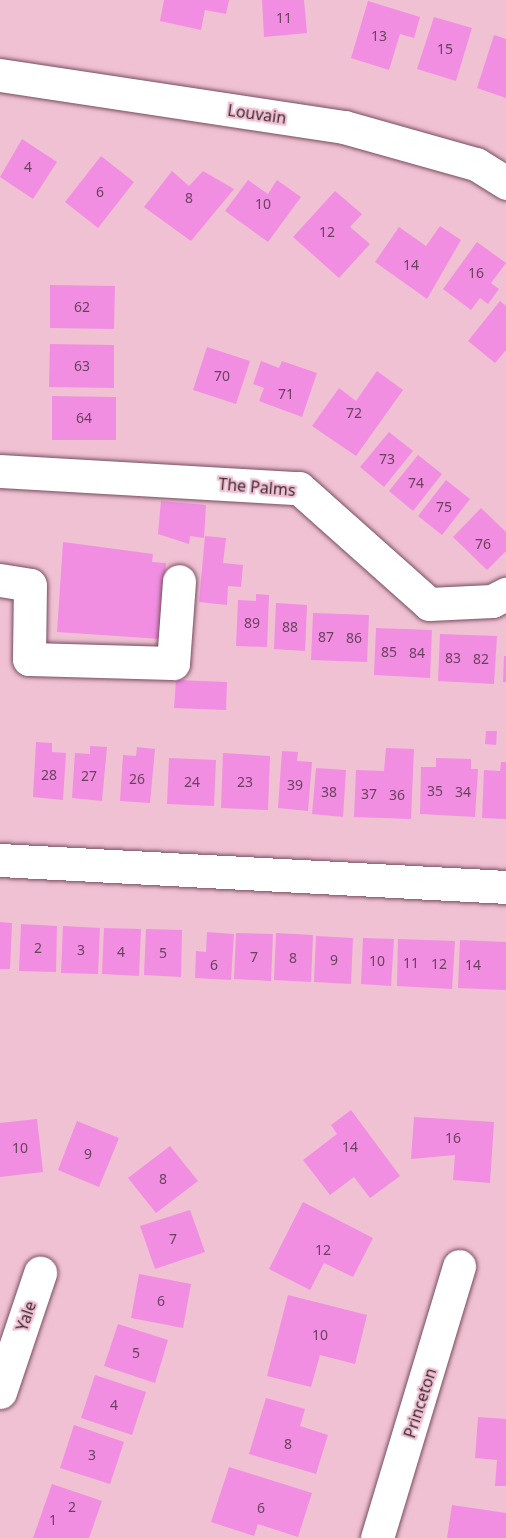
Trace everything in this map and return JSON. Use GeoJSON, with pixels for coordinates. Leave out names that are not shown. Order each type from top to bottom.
{"type":"FeatureCollection","features":[{"type":"Feature","properties":{"kind":"street","name":"Louvain"},"geometry":{"type":"LineString","coordinates":[[0,75],[344,127],[476,164],[506,183]]}},
{"type":"Feature","properties":{"kind":"street","name":"The Palms"},"geometry":{"type":"LineString","coordinates":[[0,471],[299,488],[429,604],[492,601],[506,594]]}},
{"type":"Feature","properties":{"kind":"street"},"geometry":{"type":"LineString","coordinates":[[0,580],[30,585],[29,659],[173,663],[179,581]]}},
{"type":"Feature","properties":{"kind":"street"},"geometry":{"type":"LineString","coordinates":[[0,860],[506,886]]}},
{"type":"Feature","properties":{"kind":"street","name":"Princeton"},"geometry":{"type":"LineString","coordinates":[[377,1538],[459,1266]]}},
{"type":"Feature","properties":{"kind":"street","name":"Yale"},"geometry":{"type":"LineString","coordinates":[[0,1392],[40,1274]]}},
{"type":"Feature","properties":{"kind":"building"},"geometry":{"type":"Polygon","coordinates":[[[164,0],[229,0],[226,14],[205,10],[201,30],[160,21],[164,0]]]}},
{"type":"Feature","properties":{"kind":"building"},"geometry":{"type":"Polygon","coordinates":[[[262,0],[304,0],[307,33],[264,37],[262,0]]]}},
{"type":"Feature","properties":{"kind":"building"},"geometry":{"type":"Polygon","coordinates":[[[368,1],[420,17],[414,38],[400,34],[389,70],[351,58],[368,1]]]}},
{"type":"Feature","properties":{"kind":"building"},"geometry":{"type":"Polygon","coordinates":[[[434,17],[472,28],[456,81],[417,69],[434,17]]]}},
{"type":"Feature","properties":{"kind":"building"},"geometry":{"type":"Polygon","coordinates":[[[494,35],[506,39],[506,98],[477,88],[494,35]]]}},
{"type":"Feature","properties":{"kind":"building"},"geometry":{"type":"Polygon","coordinates":[[[22,139],[57,162],[33,199],[0,177],[22,139]]]}},
{"type":"Feature","properties":{"kind":"building"},"geometry":{"type":"Polygon","coordinates":[[[101,156],[134,182],[98,228],[65,202],[101,156]]]}},
{"type":"Feature","properties":{"kind":"building"},"geometry":{"type":"Polygon","coordinates":[[[172,171],[189,186],[203,171],[234,189],[191,241],[144,207],[172,171]]]}},
{"type":"Feature","properties":{"kind":"building"},"geometry":{"type":"Polygon","coordinates":[[[248,180],[268,194],[277,180],[301,197],[268,242],[225,211],[248,180]]]}},
{"type":"Feature","properties":{"kind":"building"},"geometry":{"type":"Polygon","coordinates":[[[335,191],[362,214],[350,227],[370,244],[339,278],[293,237],[335,191]]]}},
{"type":"Feature","properties":{"kind":"building"},"geometry":{"type":"Polygon","coordinates":[[[440,226],[461,240],[427,299],[375,262],[399,227],[426,246],[440,226]]]}},
{"type":"Feature","properties":{"kind":"building"},"geometry":{"type":"Polygon","coordinates":[[[477,242],[506,263],[491,283],[499,289],[488,304],[480,298],[471,310],[443,289],[477,242]]]}},
{"type":"Feature","properties":{"kind":"building"},"geometry":{"type":"Polygon","coordinates":[[[50,285],[115,286],[114,329],[50,328],[50,285]]]}},
{"type":"Feature","properties":{"kind":"building"},"geometry":{"type":"Polygon","coordinates":[[[500,301],[506,306],[506,350],[495,363],[468,341],[500,301]]]}},
{"type":"Feature","properties":{"kind":"building"},"geometry":{"type":"Polygon","coordinates":[[[50,344],[114,345],[114,388],[49,387],[50,344]]]}},
{"type":"Feature","properties":{"kind":"building"},"geometry":{"type":"Polygon","coordinates":[[[207,347],[250,361],[236,404],[193,390],[207,347]]]}},
{"type":"Feature","properties":{"kind":"building"},"geometry":{"type":"Polygon","coordinates":[[[261,361],[279,368],[282,361],[317,373],[302,417],[259,401],[264,388],[253,384],[261,361]]]}},
{"type":"Feature","properties":{"kind":"building"},"geometry":{"type":"Polygon","coordinates":[[[377,371],[403,390],[356,456],[312,426],[339,388],[356,401],[377,371]]]}},
{"type":"Feature","properties":{"kind":"building"},"geometry":{"type":"Polygon","coordinates":[[[52,396],[116,397],[116,440],[52,440],[52,396]]]}},
{"type":"Feature","properties":{"kind":"building"},"geometry":{"type":"Polygon","coordinates":[[[389,432],[413,451],[384,487],[360,467],[389,432]]]}},
{"type":"Feature","properties":{"kind":"building"},"geometry":{"type":"Polygon","coordinates":[[[418,455],[442,474],[413,511],[389,491],[418,455]]]}},
{"type":"Feature","properties":{"kind":"building"},"geometry":{"type":"Polygon","coordinates":[[[446,480],[470,499],[442,535],[418,516],[446,480]]]}},
{"type":"Feature","properties":{"kind":"building"},"geometry":{"type":"Polygon","coordinates":[[[161,501],[206,505],[204,538],[190,536],[189,544],[158,534],[161,501]]]}},
{"type":"Feature","properties":{"kind":"building"},"geometry":{"type":"Polygon","coordinates":[[[481,508],[506,532],[506,551],[487,570],[453,537],[481,508]]]}},
{"type":"Feature","properties":{"kind":"building"},"geometry":{"type":"Polygon","coordinates":[[[205,536],[226,538],[223,563],[243,565],[241,587],[228,586],[227,605],[199,602],[205,536]]]}},
{"type":"Feature","properties":{"kind":"building"},"geometry":{"type":"Polygon","coordinates":[[[63,542],[153,554],[152,562],[166,563],[161,639],[57,632],[63,542]]]}},
{"type":"Feature","properties":{"kind":"building"},"geometry":{"type":"Polygon","coordinates":[[[256,594],[269,595],[267,647],[236,646],[238,600],[256,601],[256,594]]]}},
{"type":"Feature","properties":{"kind":"building"},"geometry":{"type":"Polygon","coordinates":[[[276,603],[307,605],[305,651],[274,649],[276,603]]]}},
{"type":"Feature","properties":{"kind":"building"},"geometry":{"type":"Polygon","coordinates":[[[313,613],[369,615],[367,662],[311,660],[313,613]]]}},
{"type":"Feature","properties":{"kind":"building"},"geometry":{"type":"Polygon","coordinates":[[[376,628],[432,630],[430,678],[374,675],[376,628]]]}},
{"type":"Feature","properties":{"kind":"building"},"geometry":{"type":"Polygon","coordinates":[[[440,634],[497,636],[494,684],[438,681],[440,634]]]}},
{"type":"Feature","properties":{"kind":"building"},"geometry":{"type":"Polygon","coordinates":[[[504,656],[506,656],[506,682],[503,682],[504,656]]]}},
{"type":"Feature","properties":{"kind":"building"},"geometry":{"type":"Polygon","coordinates":[[[176,680],[227,682],[226,710],[174,708],[176,680]]]}},
{"type":"Feature","properties":{"kind":"building"},"geometry":{"type":"Polygon","coordinates":[[[486,731],[497,731],[496,745],[485,744],[486,731]]]}},
{"type":"Feature","properties":{"kind":"building"},"geometry":{"type":"Polygon","coordinates":[[[36,742],[52,743],[52,752],[66,753],[63,800],[33,797],[36,742]]]}},
{"type":"Feature","properties":{"kind":"building"},"geometry":{"type":"Polygon","coordinates":[[[90,746],[107,747],[102,801],[72,798],[75,753],[90,754],[90,746]]]}},
{"type":"Feature","properties":{"kind":"building"},"geometry":{"type":"Polygon","coordinates":[[[137,747],[155,749],[150,803],[120,801],[123,755],[136,756],[137,747]]]}},
{"type":"Feature","properties":{"kind":"building"},"geometry":{"type":"Polygon","coordinates":[[[386,748],[414,749],[411,819],[354,817],[356,770],[384,771],[386,748]]]}},
{"type":"Feature","properties":{"kind":"building"},"geometry":{"type":"Polygon","coordinates":[[[282,751],[298,752],[297,761],[312,762],[308,811],[278,808],[282,751]]]}},
{"type":"Feature","properties":{"kind":"building"},"geometry":{"type":"Polygon","coordinates":[[[223,753],[270,756],[268,810],[221,808],[223,753]]]}},
{"type":"Feature","properties":{"kind":"building"},"geometry":{"type":"Polygon","coordinates":[[[169,758],[216,760],[214,806],[167,804],[169,758]]]}},
{"type":"Feature","properties":{"kind":"building"},"geometry":{"type":"Polygon","coordinates":[[[436,758],[471,759],[471,769],[478,769],[475,817],[420,814],[421,767],[436,767],[436,758]]]}},
{"type":"Feature","properties":{"kind":"building"},"geometry":{"type":"Polygon","coordinates":[[[501,762],[506,762],[506,819],[482,818],[484,770],[500,771],[501,762]]]}},
{"type":"Feature","properties":{"kind":"building"},"geometry":{"type":"Polygon","coordinates":[[[316,768],[346,770],[343,817],[312,814],[316,768]]]}},
{"type":"Feature","properties":{"kind":"building"},"geometry":{"type":"Polygon","coordinates":[[[0,922],[12,923],[10,969],[0,969],[0,922]]]}},
{"type":"Feature","properties":{"kind":"building"},"geometry":{"type":"Polygon","coordinates":[[[21,924],[57,926],[56,972],[19,971],[21,924]]]}},
{"type":"Feature","properties":{"kind":"building"},"geometry":{"type":"Polygon","coordinates":[[[63,926],[100,928],[98,974],[61,973],[63,926]]]}},
{"type":"Feature","properties":{"kind":"building"},"geometry":{"type":"Polygon","coordinates":[[[104,928],[141,929],[139,976],[102,974],[104,928]]]}},
{"type":"Feature","properties":{"kind":"building"},"geometry":{"type":"Polygon","coordinates":[[[146,929],[182,930],[181,977],[144,975],[146,929]]]}},
{"type":"Feature","properties":{"kind":"building"},"geometry":{"type":"Polygon","coordinates":[[[207,932],[234,934],[231,980],[195,978],[196,951],[206,952],[207,932]]]}},
{"type":"Feature","properties":{"kind":"building"},"geometry":{"type":"Polygon","coordinates":[[[236,933],[273,934],[271,981],[234,979],[236,933]]]}},
{"type":"Feature","properties":{"kind":"building"},"geometry":{"type":"Polygon","coordinates":[[[276,933],[313,935],[311,982],[274,980],[276,933]]]}},
{"type":"Feature","properties":{"kind":"building"},"geometry":{"type":"Polygon","coordinates":[[[316,936],[353,938],[351,984],[314,982],[316,936]]]}},
{"type":"Feature","properties":{"kind":"building"},"geometry":{"type":"Polygon","coordinates":[[[363,938],[394,939],[391,986],[361,984],[363,938]]]}},
{"type":"Feature","properties":{"kind":"building"},"geometry":{"type":"Polygon","coordinates":[[[398,939],[455,941],[452,989],[397,986],[398,939]]]}},
{"type":"Feature","properties":{"kind":"building"},"geometry":{"type":"Polygon","coordinates":[[[460,940],[506,942],[506,990],[458,988],[460,940]]]}},
{"type":"Feature","properties":{"kind":"building"},"geometry":{"type":"Polygon","coordinates":[[[351,1110],[400,1176],[370,1198],[354,1177],[330,1195],[303,1160],[337,1134],[331,1125],[351,1110]]]}},
{"type":"Feature","properties":{"kind":"building"},"geometry":{"type":"Polygon","coordinates":[[[414,1117],[494,1122],[490,1183],[453,1180],[455,1155],[411,1159],[414,1117]]]}},
{"type":"Feature","properties":{"kind":"building"},"geometry":{"type":"Polygon","coordinates":[[[37,1119],[43,1172],[0,1177],[0,1123],[37,1119]]]}},
{"type":"Feature","properties":{"kind":"building"},"geometry":{"type":"Polygon","coordinates":[[[77,1121],[119,1138],[99,1187],[58,1170],[77,1121]]]}},
{"type":"Feature","properties":{"kind":"building"},"geometry":{"type":"Polygon","coordinates":[[[170,1146],[198,1181],[156,1213],[128,1178],[170,1146]]]}},
{"type":"Feature","properties":{"kind":"building"},"geometry":{"type":"Polygon","coordinates":[[[303,1202],[373,1238],[353,1277],[324,1263],[310,1290],[269,1269],[303,1202]]]}},
{"type":"Feature","properties":{"kind":"building"},"geometry":{"type":"Polygon","coordinates":[[[190,1210],[205,1252],[155,1269],[140,1226],[190,1210]]]}},
{"type":"Feature","properties":{"kind":"building"},"geometry":{"type":"Polygon","coordinates":[[[139,1274],[191,1284],[183,1328],[131,1318],[139,1274]]]}},
{"type":"Feature","properties":{"kind":"building"},"geometry":{"type":"Polygon","coordinates":[[[288,1295],[367,1315],[355,1364],[320,1355],[311,1387],[267,1376],[288,1295]]]}},
{"type":"Feature","properties":{"kind":"building"},"geometry":{"type":"Polygon","coordinates":[[[118,1324],[168,1340],[155,1383],[104,1366],[118,1324]]]}},
{"type":"Feature","properties":{"kind":"building"},"geometry":{"type":"Polygon","coordinates":[[[95,1375],[146,1392],[132,1435],[81,1418],[95,1375]]]}},
{"type":"Feature","properties":{"kind":"building"},"geometry":{"type":"Polygon","coordinates":[[[266,1398],[305,1409],[300,1426],[328,1435],[316,1474],[249,1454],[266,1398]]]}},
{"type":"Feature","properties":{"kind":"building"},"geometry":{"type":"Polygon","coordinates":[[[478,1417],[506,1419],[506,1486],[495,1486],[497,1460],[475,1458],[478,1417]]]}},
{"type":"Feature","properties":{"kind":"building"},"geometry":{"type":"Polygon","coordinates":[[[74,1425],[124,1442],[110,1484],[60,1468],[74,1425]]]}},
{"type":"Feature","properties":{"kind":"building"},"geometry":{"type":"Polygon","coordinates":[[[229,1467],[312,1493],[298,1537],[258,1524],[254,1536],[211,1522],[229,1467]]]}},
{"type":"Feature","properties":{"kind":"building"},"geometry":{"type":"Polygon","coordinates":[[[52,1484],[102,1501],[89,1538],[33,1538],[52,1484]]]}},
{"type":"Feature","properties":{"kind":"building"},"geometry":{"type":"Polygon","coordinates":[[[452,1505],[506,1513],[506,1538],[447,1538],[452,1505]]]}}]}
